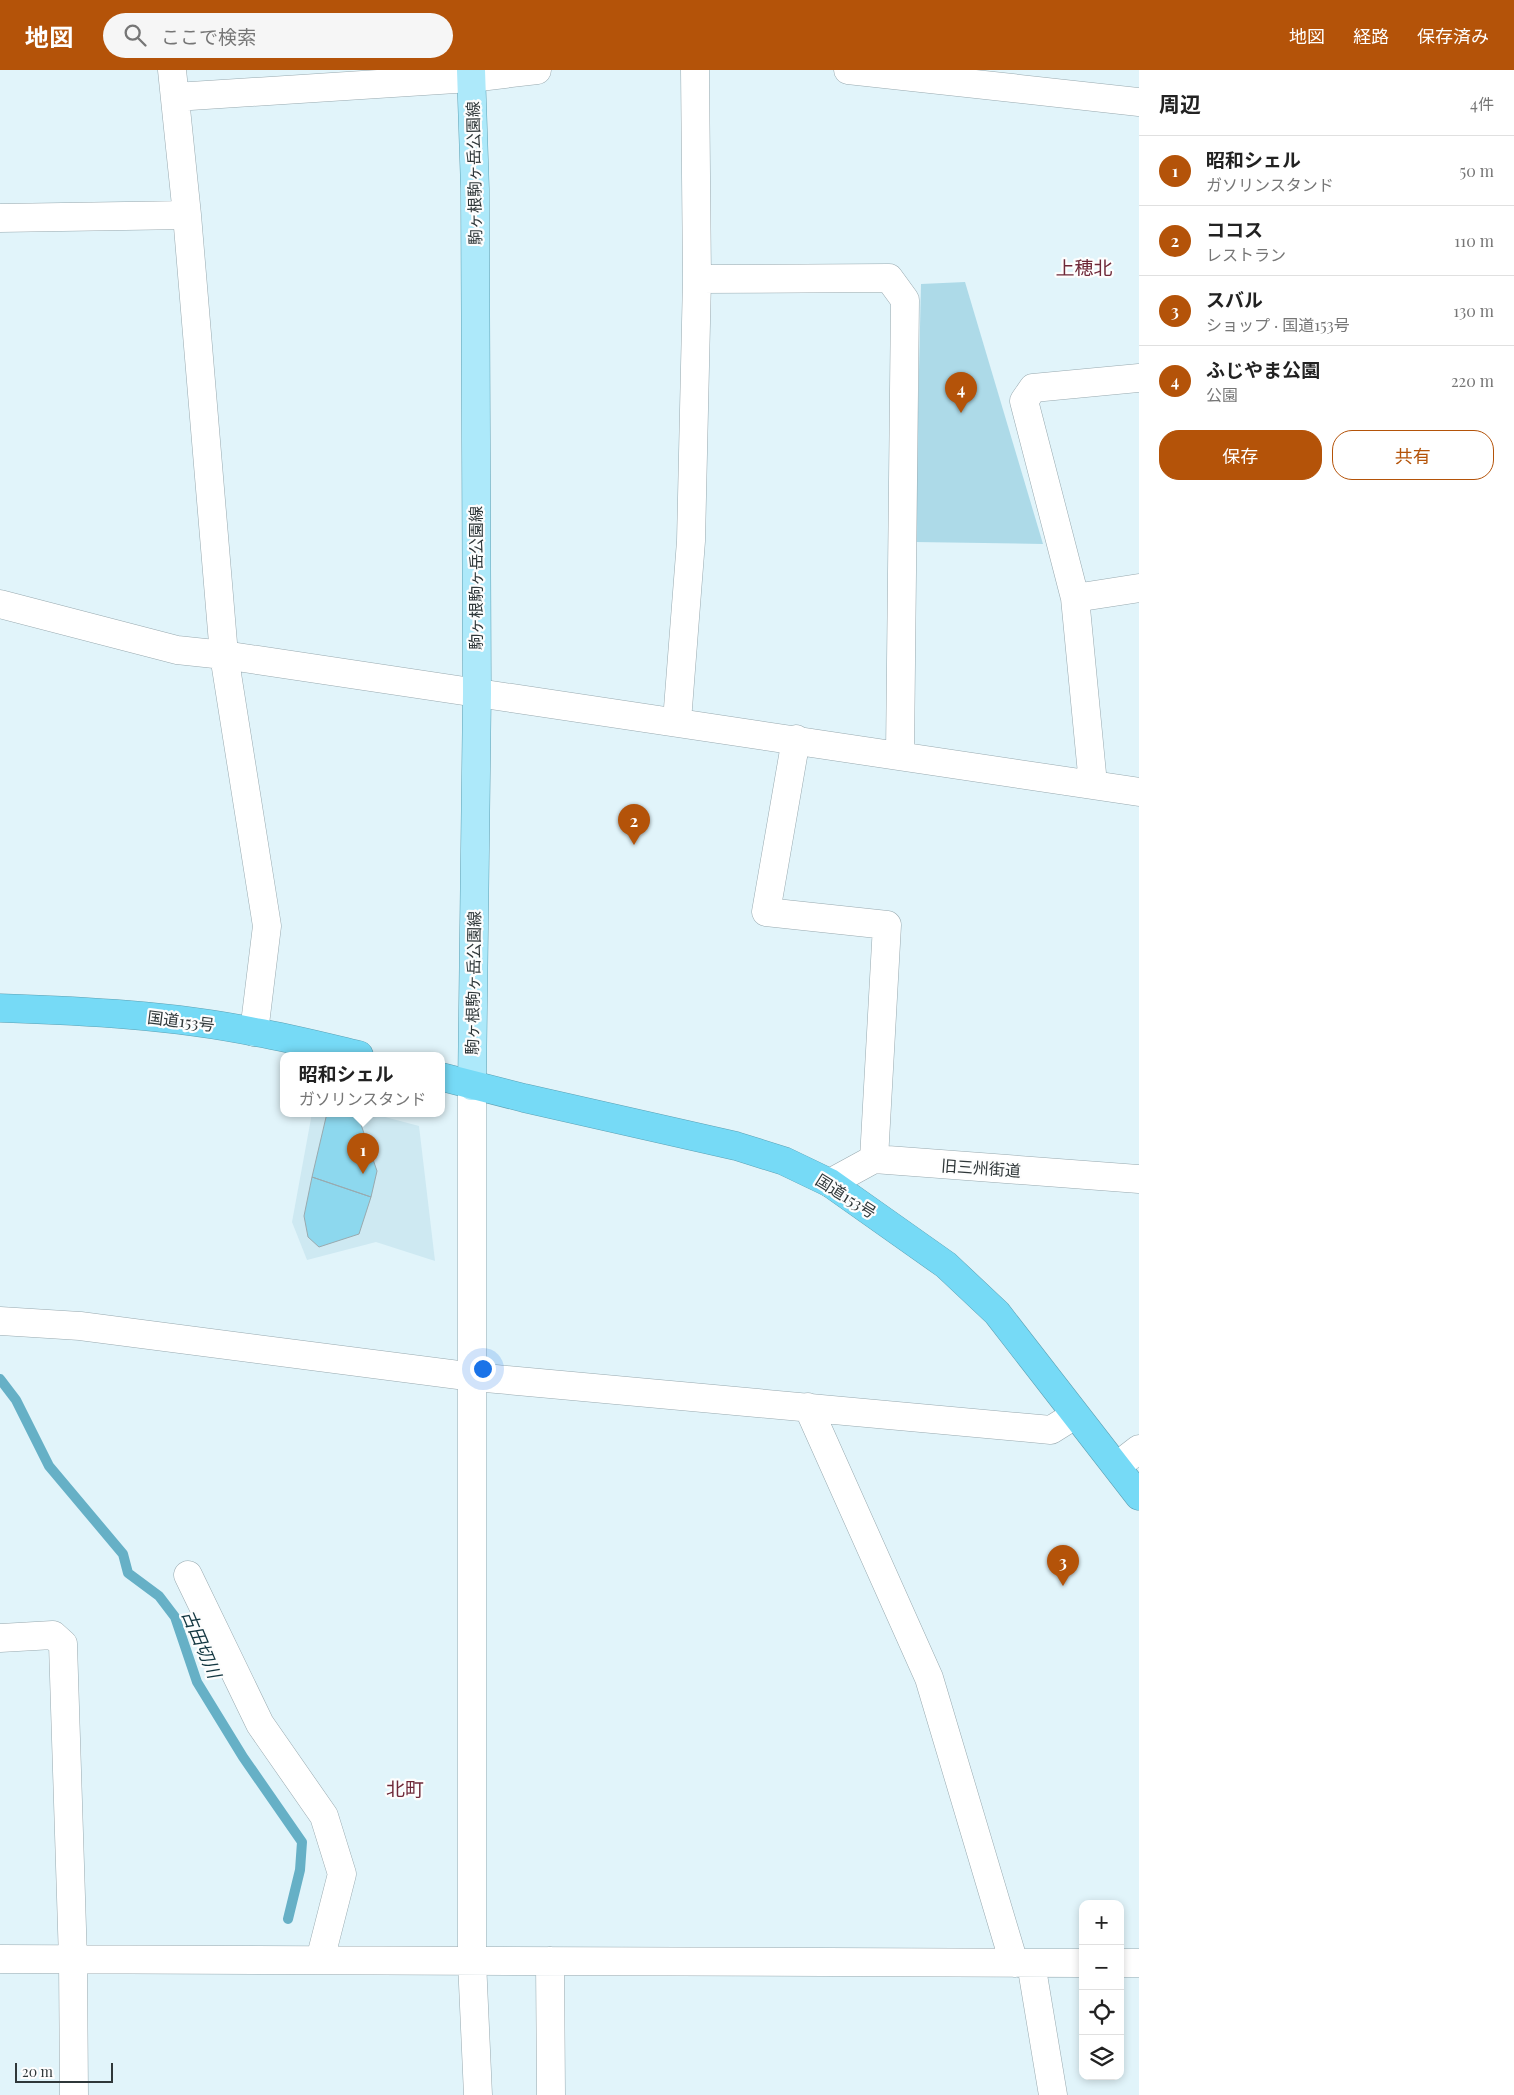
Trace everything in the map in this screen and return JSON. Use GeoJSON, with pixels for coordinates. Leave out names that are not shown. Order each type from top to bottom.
{"type":"FeatureCollection","features":[{"type":"Feature","properties":{"kind":"highway","name":"国道153号"},"geometry":{"type":"LineString","coordinates":[[0,1008],[84,1011],[179,1020],[254,1032],[345,1052]]}},
{"type":"Feature","properties":{"kind":"highway","name":"国道153号"},"geometry":{"type":"LineString","coordinates":[[445,1078],[472,1086],[736,1146],[784,1161],[830,1182],[946,1264],[997,1314],[1139,1496]]}},
{"type":"Feature","properties":{"kind":"main road","name":"駒ヶ根駒ヶ岳公園線"},"geometry":{"type":"LineString","coordinates":[[471,74],[475,189],[476,692],[472,1086]]}},
{"type":"Feature","properties":{"kind":"street"},"geometry":{"type":"LineString","coordinates":[[172,70],[187,215],[224,655],[268,926],[254,1032]]}},
{"type":"Feature","properties":{"kind":"street"},"geometry":{"type":"LineString","coordinates":[[175,97],[537,70]]}},
{"type":"Feature","properties":{"kind":"street"},"geometry":{"type":"LineString","coordinates":[[677,721],[691,541],[696,279],[695,70]]}},
{"type":"Feature","properties":{"kind":"street"},"geometry":{"type":"LineString","coordinates":[[848,70],[1139,102]]}},
{"type":"Feature","properties":{"kind":"street"},"geometry":{"type":"LineString","coordinates":[[0,218],[187,215]]}},
{"type":"Feature","properties":{"kind":"street"},"geometry":{"type":"LineString","coordinates":[[696,279],[889,278],[905,300],[900,754]]}},
{"type":"Feature","properties":{"kind":"street"},"geometry":{"type":"LineString","coordinates":[[1093,784],[1075,598],[1024,401],[1033,388],[1139,378]]}},
{"type":"Feature","properties":{"kind":"street"},"geometry":{"type":"LineString","coordinates":[[1075,598],[1139,588]]}},
{"type":"Feature","properties":{"kind":"street"},"geometry":{"type":"LineString","coordinates":[[0,604],[177,650],[224,655],[677,721],[1139,792]]}},
{"type":"Feature","properties":{"kind":"street"},"geometry":{"type":"LineString","coordinates":[[796,739],[766,912],[887,925],[874,1159],[830,1182]]}},
{"type":"Feature","properties":{"kind":"street"},"geometry":{"type":"LineString","coordinates":[[472,1086],[474,1377],[472,1961],[478,2095]]}},
{"type":"Feature","properties":{"kind":"street","name":"旧三州街道"},"geometry":{"type":"LineString","coordinates":[[874,1159],[1139,1179]]}},
{"type":"Feature","properties":{"kind":"street"},"geometry":{"type":"LineString","coordinates":[[0,1321],[80,1326],[474,1377],[1051,1430],[1075,1415]]}},
{"type":"Feature","properties":{"kind":"street"},"geometry":{"type":"LineString","coordinates":[[808,1407],[929,1678],[1022,1963],[1053,2095]]}},
{"type":"Feature","properties":{"kind":"street"},"geometry":{"type":"LineString","coordinates":[[1117,1466],[1139,1450]]}},
{"type":"Feature","properties":{"kind":"street"},"geometry":{"type":"LineString","coordinates":[[188,1575],[260,1724],[324,1816],[342,1874],[320,1960]]}},
{"type":"Feature","properties":{"kind":"street"},"geometry":{"type":"LineString","coordinates":[[0,1638],[53,1635],[63,1644],[73,1960],[74,2095]]}},
{"type":"Feature","properties":{"kind":"street"},"geometry":{"type":"LineString","coordinates":[[0,1959],[1079,1963]]}},
{"type":"Feature","properties":{"kind":"street"},"geometry":{"type":"LineString","coordinates":[[550,1961],[550,2095]]}},
{"type":"Feature","properties":{"kind":"street"},"geometry":{"type":"LineString","coordinates":[[1124,1963],[1139,1963]]}},
{"type":"Feature","properties":{"kind":"shaded area"},"geometry":{"type":"Polygon","coordinates":[[[965,282],[1043,544],[915,542],[921,284],[965,282]]]}},
{"type":"Feature","properties":{"kind":"shaded area"},"geometry":{"type":"Polygon","coordinates":[[[311,1117],[385,1117],[419,1126],[435,1261],[376,1242],[307,1260],[292,1222],[311,1117]]]}},
{"type":"Feature","properties":{"kind":"building"},"geometry":{"type":"Polygon","coordinates":[[[326,1117],[358,1117],[377,1171],[371,1197],[312,1177],[326,1117]]]}},
{"type":"Feature","properties":{"kind":"building"},"geometry":{"type":"Polygon","coordinates":[[[312,1177],[371,1197],[359,1234],[319,1247],[308,1237],[304,1216],[312,1177]]]}},
{"type":"Feature","properties":{"kind":"waterway","name":"古田切川"},"geometry":{"type":"LineString","coordinates":[[0,1379],[16,1400],[49,1466],[123,1554],[128,1573],[159,1596],[175,1617],[197,1682],[243,1757],[302,1842],[300,1870],[288,1919]]}},
{"type":"Feature","properties":{"kind":"place","name":"ふじやま公園"},"geometry":{"type":"Point","coordinates":[961,413]}},
{"type":"Feature","properties":{"kind":"place","name":"ココス"},"geometry":{"type":"Point","coordinates":[634,845]}},
{"type":"Feature","properties":{"kind":"place","name":"昭和シェル"},"geometry":{"type":"Point","coordinates":[363,1174]}},
{"type":"Feature","properties":{"kind":"place","name":"スバル"},"geometry":{"type":"Point","coordinates":[1063,1586]}},
{"type":"Feature","properties":{"kind":"district","name":"上穂北"},"geometry":{"type":"Point","coordinates":[1084,268]}},
{"type":"Feature","properties":{"kind":"district","name":"北町"},"geometry":{"type":"Point","coordinates":[405,1789]}}]}
